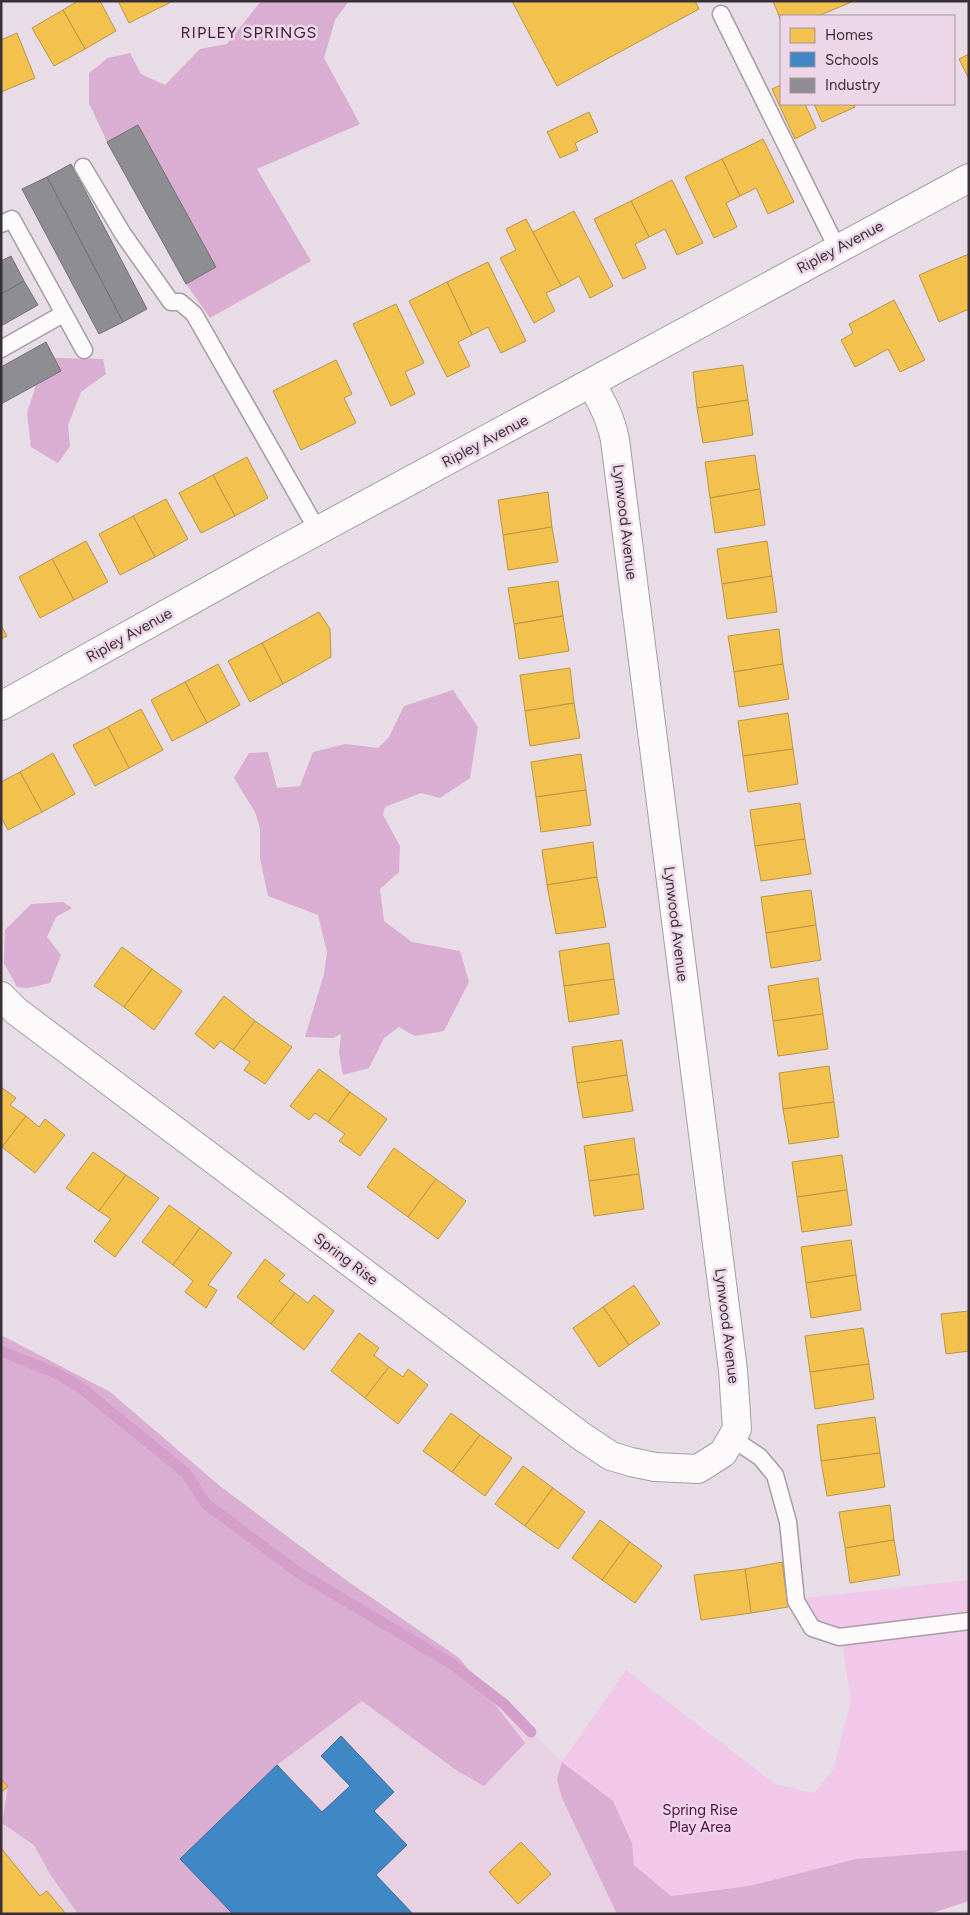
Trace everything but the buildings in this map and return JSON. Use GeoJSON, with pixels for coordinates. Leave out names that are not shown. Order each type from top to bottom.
{"type":"FeatureCollection","features":[{"type":"Feature","properties":{"kind":"street","name":"Ripley Avenue"},"geometry":{"type":"LineString","coordinates":[[1,706],[318,531],[969,178]]}},
{"type":"Feature","properties":{"kind":"street","name":"Lynwood Avenue"},"geometry":{"type":"LineString","coordinates":[[591,383],[610,418],[615,440],[738,1414],[737,1429],[733,1439],[723,1453],[712,1461]]}},
{"type":"Feature","properties":{"kind":"street","name":"Spring Rise"},"geometry":{"type":"LineString","coordinates":[[1,996],[16,1012],[537,1403],[611,1456],[632,1462],[664,1467],[698,1469],[712,1461]]}},
{"type":"Feature","properties":{"kind":"lane"},"geometry":{"type":"LineString","coordinates":[[721,14],[837,248]]}},
{"type":"Feature","properties":{"kind":"lane"},"geometry":{"type":"LineString","coordinates":[[83,167],[123,234],[171,302],[180,302],[194,314],[318,531]]}},
{"type":"Feature","properties":{"kind":"lane"},"geometry":{"type":"LineString","coordinates":[[1,224],[12,219],[84,350]]}},
{"type":"Feature","properties":{"kind":"lane"},"geometry":{"type":"LineString","coordinates":[[1,349],[63,314]]}},
{"type":"Feature","properties":{"kind":"lane"},"geometry":{"type":"LineString","coordinates":[[733,1439],[760,1458],[776,1475],[788,1522],[796,1601],[812,1628],[839,1637],[969,1620]]}},
{"type":"Feature","properties":{"kind":"shaded area"},"geometry":{"type":"Polygon","coordinates":[[[261,1],[349,1],[335,20],[324,58],[360,124],[257,169],[311,261],[210,318],[186,284],[216,267],[138,126],[107,142],[89,103],[89,73],[108,58],[130,53],[141,74],[165,85],[200,49],[227,44],[261,1]]]}},
{"type":"Feature","properties":{"kind":"shaded area"},"geometry":{"type":"Polygon","coordinates":[[[54,358],[103,359],[106,374],[81,392],[68,425],[70,446],[58,463],[31,447],[27,413],[36,385],[61,371],[54,358]]]}},
{"type":"Feature","properties":{"kind":"shaded area"},"geometry":{"type":"Polygon","coordinates":[[[453,690],[478,727],[470,778],[440,798],[421,793],[385,807],[383,815],[400,846],[399,872],[380,889],[384,921],[412,942],[460,951],[469,982],[444,1031],[415,1036],[399,1027],[384,1038],[369,1068],[343,1075],[339,1053],[341,1034],[333,1038],[305,1037],[324,974],[327,952],[318,915],[268,896],[260,858],[260,828],[255,812],[234,778],[249,753],[268,752],[277,788],[300,786],[313,752],[345,744],[378,748],[389,737],[404,706],[453,690]]]}},
{"type":"Feature","properties":{"kind":"shaded area"},"geometry":{"type":"Polygon","coordinates":[[[63,902],[72,908],[56,917],[47,937],[61,955],[50,983],[28,988],[17,987],[4,963],[5,930],[31,904],[63,902]]]}},
{"type":"Feature","properties":{"kind":"shaded area"},"geometry":{"type":"Polygon","coordinates":[[[1,1335],[110,1392],[221,1487],[343,1578],[459,1658],[562,1762],[651,1914],[1,1914],[1,1335]]]}},
{"type":"Feature","properties":{"kind":"shaded area"},"geometry":{"type":"Polygon","coordinates":[[[1,1335],[110,1392],[221,1487],[343,1578],[459,1658],[525,1743],[484,1786],[456,1770],[362,1701],[277,1765],[233,1914],[78,1914],[50,1874],[34,1845],[2,1823],[8,1787],[1,1778],[1,1335]]]}},
{"type":"Feature","properties":{"kind":"shaded area"},"geometry":{"type":"Polygon","coordinates":[[[562,1762],[613,1801],[632,1843],[634,1865],[671,1896],[749,1886],[856,1859],[969,1850],[969,1901],[929,1914],[617,1914],[562,1798],[557,1779],[562,1762]]]}},
{"type":"Feature","properties":{"kind":"green space"},"geometry":{"type":"Polygon","coordinates":[[[969,1580],[969,1613],[894,1622],[834,1627],[825,1626],[815,1618],[806,1598],[969,1580]]]}},
{"type":"Feature","properties":{"kind":"green space","name":"Spring Rise Play Area"},"geometry":{"type":"Polygon","coordinates":[[[969,1630],[969,1850],[856,1859],[749,1886],[671,1896],[634,1865],[632,1843],[613,1801],[562,1762],[626,1670],[775,1784],[814,1793],[833,1770],[851,1701],[842,1643],[969,1630]]]}},
{"type":"Feature","properties":{"kind":"waterway"},"geometry":{"type":"LineString","coordinates":[[1,1351],[56,1373],[80,1387],[186,1473],[206,1504],[299,1573],[452,1664],[504,1704],[531,1732]]}},
{"type":"Feature","properties":{"kind":"district","name":"RIPLEY SPRINGS"},"geometry":{"type":"Point","coordinates":[249,32]}}]}
